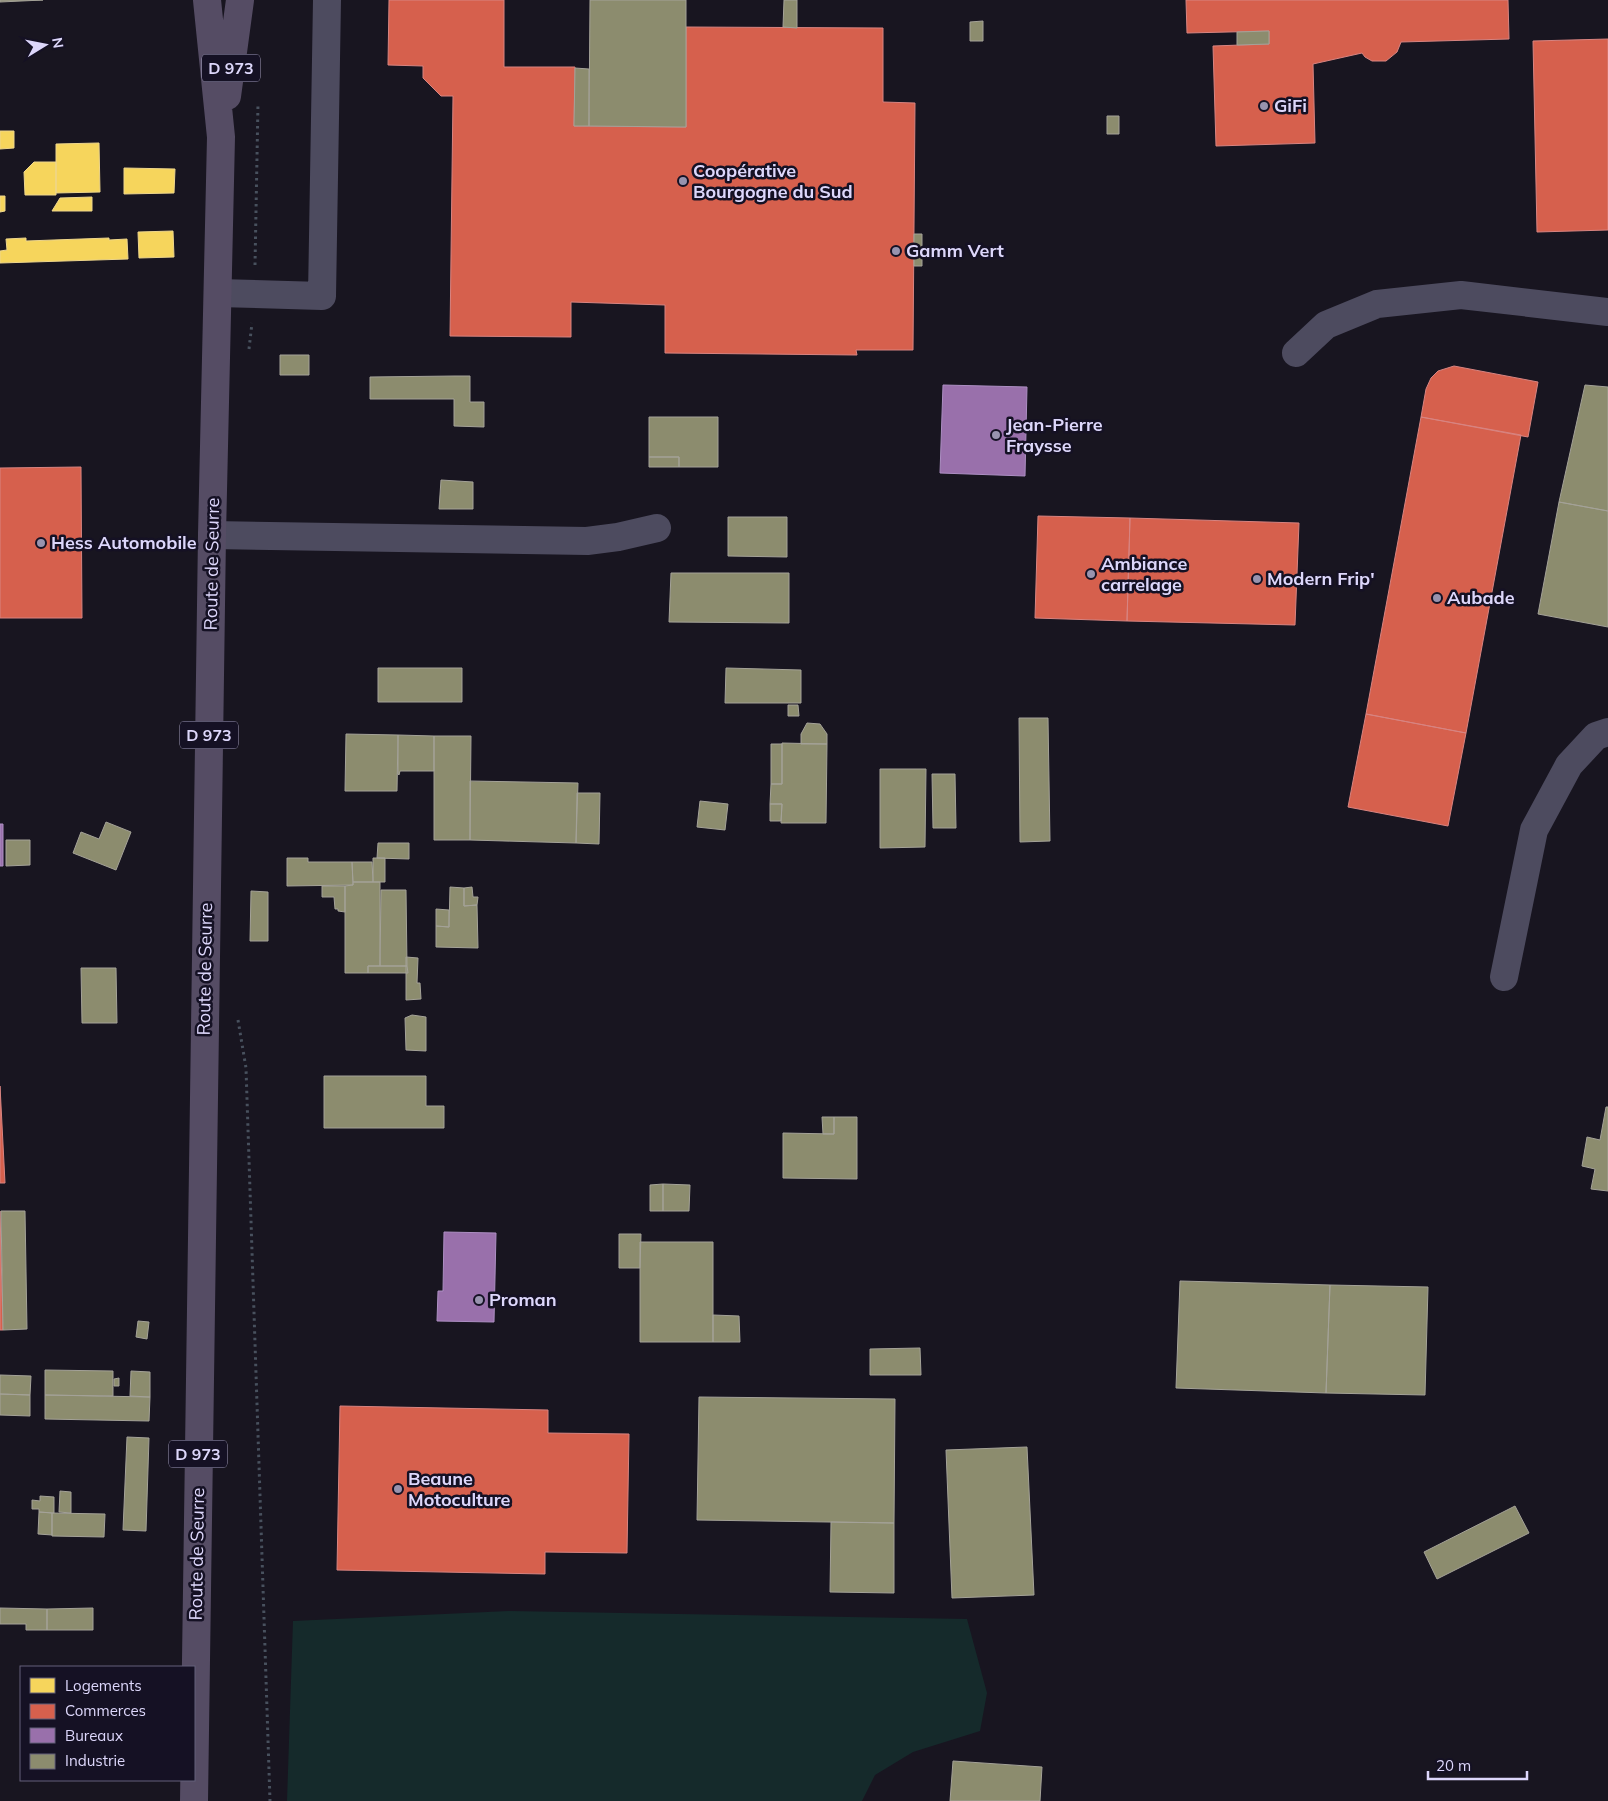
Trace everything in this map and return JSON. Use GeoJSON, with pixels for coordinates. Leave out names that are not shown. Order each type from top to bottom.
{"type":"FeatureCollection","features":[{"type":"Feature","properties":{"kind":"main road","name":"Route de Seurre"},"geometry":{"type":"LineString","coordinates":[[207,0],[221,137]]}},
{"type":"Feature","properties":{"kind":"main road","name":"Route de Seurre"},"geometry":{"type":"LineString","coordinates":[[195,1731],[212,535],[221,137],[240,0]]}},
{"type":"Feature","properties":{"kind":"main road","name":"Route de Seurre"},"geometry":{"type":"LineString","coordinates":[[194,1781],[194,1801]]}},
{"type":"Feature","properties":{"kind":"street"},"geometry":{"type":"LineString","coordinates":[[218,293],[322,296],[327,0]]}},
{"type":"Feature","properties":{"kind":"street"},"geometry":{"type":"LineString","coordinates":[[1296,353],[1326,325],[1377,304],[1460,295],[1608,312]]}},
{"type":"Feature","properties":{"kind":"street"},"geometry":{"type":"LineString","coordinates":[[212,535],[587,541],[618,537],[657,528]]}},
{"type":"Feature","properties":{"kind":"street"},"geometry":{"type":"LineString","coordinates":[[1504,977],[1534,830],[1569,765],[1596,736],[1608,732]]}},
{"type":"Feature","properties":{"kind":"path"},"geometry":{"type":"LineString","coordinates":[[250,350],[255,294],[258,98]]}},
{"type":"Feature","properties":{"kind":"path"},"geometry":{"type":"LineString","coordinates":[[237,1014],[246,1068],[270,1801]]}},
{"type":"Feature","properties":{"kind":"green space"},"geometry":{"type":"Polygon","coordinates":[[[509,1611],[967,1619],[987,1693],[980,1731],[913,1752],[875,1775],[862,1801],[287,1801],[293,1621],[509,1611]]]}},
{"type":"Feature","properties":{"kind":"building: Logements"},"geometry":{"type":"Polygon","coordinates":[[[0,131],[14,131],[14,148],[0,149],[0,131]]]}},
{"type":"Feature","properties":{"kind":"building: Logements"},"geometry":{"type":"Polygon","coordinates":[[[99,143],[100,192],[56,193],[56,144],[99,143]]]}},
{"type":"Feature","properties":{"kind":"building: Logements"},"geometry":{"type":"Polygon","coordinates":[[[34,162],[56,162],[56,195],[25,195],[24,172],[34,162]]]}},
{"type":"Feature","properties":{"kind":"building: Logements"},"geometry":{"type":"Polygon","coordinates":[[[124,168],[175,169],[174,193],[124,194],[124,168]]]}},
{"type":"Feature","properties":{"kind":"building: Logements"},"geometry":{"type":"Polygon","coordinates":[[[0,196],[5,196],[5,211],[0,212],[0,196]]]}},
{"type":"Feature","properties":{"kind":"building: Logements"},"geometry":{"type":"Polygon","coordinates":[[[92,197],[92,211],[52,211],[60,198],[92,197]]]}},
{"type":"Feature","properties":{"kind":"building: Logements"},"geometry":{"type":"Polygon","coordinates":[[[173,231],[174,257],[139,258],[138,232],[173,231]]]}},
{"type":"Feature","properties":{"kind":"building: Logements"},"geometry":{"type":"Polygon","coordinates":[[[26,238],[26,241],[127,239],[128,259],[0,263],[0,251],[7,250],[6,239],[26,238]]]}},
{"type":"Feature","properties":{"kind":"building: Commerces","name":"Coopérative Bourgogne du Sud"},"geometry":{"type":"Polygon","coordinates":[[[389,0],[504,0],[504,67],[575,67],[574,126],[686,127],[686,27],[883,28],[883,102],[915,103],[913,350],[856,350],[857,355],[665,353],[665,305],[571,302],[571,337],[450,336],[453,96],[441,96],[423,78],[423,66],[388,65],[389,0]]]}},
{"type":"Feature","properties":{"kind":"building: Commerces","name":"GiFi"},"geometry":{"type":"Polygon","coordinates":[[[1186,0],[1508,0],[1509,39],[1401,42],[1397,52],[1386,61],[1372,61],[1362,53],[1313,64],[1315,143],[1216,146],[1213,46],[1269,44],[1269,31],[1187,33],[1186,0]]]}},
{"type":"Feature","properties":{"kind":"building: Commerces"},"geometry":{"type":"Polygon","coordinates":[[[1608,39],[1608,230],[1537,232],[1533,41],[1608,39]]]}},
{"type":"Feature","properties":{"kind":"building: Commerces"},"geometry":{"type":"Polygon","coordinates":[[[1454,366],[1538,382],[1528,437],[1421,417],[1426,389],[1431,378],[1438,371],[1454,366]]]}},
{"type":"Feature","properties":{"kind":"building: Commerces"},"geometry":{"type":"Polygon","coordinates":[[[1421,417],[1521,435],[1466,733],[1366,714],[1421,417]]]}},
{"type":"Feature","properties":{"kind":"building: Commerces","name":"Hess Automobile"},"geometry":{"type":"Polygon","coordinates":[[[81,467],[82,618],[0,618],[0,468],[81,467]]]}},
{"type":"Feature","properties":{"kind":"building: Commerces"},"geometry":{"type":"Polygon","coordinates":[[[1038,516],[1130,518],[1127,621],[1035,618],[1038,516]]]}},
{"type":"Feature","properties":{"kind":"building: Commerces"},"geometry":{"type":"Polygon","coordinates":[[[1130,518],[1299,523],[1295,625],[1127,621],[1130,518]]]}},
{"type":"Feature","properties":{"kind":"building: Commerces"},"geometry":{"type":"Polygon","coordinates":[[[1366,714],[1466,733],[1448,826],[1348,807],[1366,714]]]}},
{"type":"Feature","properties":{"kind":"building: Commerces"},"geometry":{"type":"Polygon","coordinates":[[[0,1086],[5,1183],[0,1183],[0,1086]]]}},
{"type":"Feature","properties":{"kind":"building: Commerces"},"geometry":{"type":"Polygon","coordinates":[[[0,1211],[3,1330],[0,1330],[0,1211]]]}},
{"type":"Feature","properties":{"kind":"building: Commerces"},"geometry":{"type":"Polygon","coordinates":[[[340,1406],[548,1410],[548,1433],[629,1434],[627,1553],[545,1552],[545,1574],[337,1570],[340,1406]]]}},
{"type":"Feature","properties":{"kind":"building: Bureaux"},"geometry":{"type":"Polygon","coordinates":[[[943,385],[1027,387],[1025,476],[940,473],[943,385]]]}},
{"type":"Feature","properties":{"kind":"building: Bureaux"},"geometry":{"type":"Polygon","coordinates":[[[0,824],[3,824],[3,866],[0,866],[0,824]]]}},
{"type":"Feature","properties":{"kind":"building: Bureaux"},"geometry":{"type":"Polygon","coordinates":[[[444,1232],[496,1233],[494,1322],[437,1321],[438,1291],[443,1291],[444,1232]]]}},
{"type":"Feature","properties":{"kind":"building: Industrie"},"geometry":{"type":"Polygon","coordinates":[[[0,0],[43,0],[0,2],[0,0]]]}},
{"type":"Feature","properties":{"kind":"building: Industrie"},"geometry":{"type":"Polygon","coordinates":[[[590,0],[686,0],[686,127],[589,126],[590,0]]]}},
{"type":"Feature","properties":{"kind":"building: Industrie"},"geometry":{"type":"Polygon","coordinates":[[[784,0],[797,0],[797,28],[783,27],[784,0]]]}},
{"type":"Feature","properties":{"kind":"building: Industrie"},"geometry":{"type":"Polygon","coordinates":[[[983,21],[983,41],[970,41],[970,22],[983,21]]]}},
{"type":"Feature","properties":{"kind":"building: Industrie"},"geometry":{"type":"Polygon","coordinates":[[[1269,31],[1269,44],[1237,45],[1237,32],[1269,31]]]}},
{"type":"Feature","properties":{"kind":"building: Industrie"},"geometry":{"type":"Polygon","coordinates":[[[575,68],[589,69],[589,126],[574,126],[575,68]]]}},
{"type":"Feature","properties":{"kind":"building: Industrie"},"geometry":{"type":"Polygon","coordinates":[[[1107,116],[1119,116],[1119,134],[1107,134],[1107,116]]]}},
{"type":"Feature","properties":{"kind":"building: Industrie"},"geometry":{"type":"Polygon","coordinates":[[[914,234],[922,234],[922,266],[914,266],[914,234]]]}},
{"type":"Feature","properties":{"kind":"building: Industrie"},"geometry":{"type":"Polygon","coordinates":[[[280,355],[309,355],[309,375],[280,375],[280,355]]]}},
{"type":"Feature","properties":{"kind":"building: Industrie"},"geometry":{"type":"Polygon","coordinates":[[[470,376],[470,402],[484,402],[484,427],[454,426],[454,399],[370,399],[370,377],[470,376]]]}},
{"type":"Feature","properties":{"kind":"building: Industrie"},"geometry":{"type":"Polygon","coordinates":[[[1585,385],[1608,387],[1608,511],[1559,502],[1585,385]]]}},
{"type":"Feature","properties":{"kind":"building: Industrie"},"geometry":{"type":"Polygon","coordinates":[[[649,417],[718,417],[718,467],[679,467],[679,457],[649,457],[649,417]]]}},
{"type":"Feature","properties":{"kind":"building: Industrie"},"geometry":{"type":"Polygon","coordinates":[[[649,457],[679,457],[679,467],[649,467],[649,457]]]}},
{"type":"Feature","properties":{"kind":"building: Industrie"},"geometry":{"type":"Polygon","coordinates":[[[441,480],[473,482],[473,509],[439,509],[441,480]]]}},
{"type":"Feature","properties":{"kind":"building: Industrie"},"geometry":{"type":"Polygon","coordinates":[[[1559,502],[1608,511],[1608,627],[1538,614],[1559,502]]]}},
{"type":"Feature","properties":{"kind":"building: Industrie"},"geometry":{"type":"Polygon","coordinates":[[[728,517],[787,517],[787,557],[728,556],[728,517]]]}},
{"type":"Feature","properties":{"kind":"building: Industrie"},"geometry":{"type":"Polygon","coordinates":[[[671,573],[789,573],[789,623],[669,622],[671,573]]]}},
{"type":"Feature","properties":{"kind":"building: Industrie"},"geometry":{"type":"Polygon","coordinates":[[[378,668],[462,668],[462,702],[378,702],[378,668]]]}},
{"type":"Feature","properties":{"kind":"building: Industrie"},"geometry":{"type":"Polygon","coordinates":[[[726,668],[801,670],[801,703],[725,703],[726,668]]]}},
{"type":"Feature","properties":{"kind":"building: Industrie"},"geometry":{"type":"Polygon","coordinates":[[[788,705],[798,705],[799,716],[788,716],[788,705]]]}},
{"type":"Feature","properties":{"kind":"building: Industrie"},"geometry":{"type":"Polygon","coordinates":[[[1019,718],[1048,718],[1050,841],[1020,842],[1019,718]]]}},
{"type":"Feature","properties":{"kind":"building: Industrie"},"geometry":{"type":"Polygon","coordinates":[[[807,723],[820,724],[827,734],[827,744],[801,744],[801,734],[807,723]]]}},
{"type":"Feature","properties":{"kind":"building: Industrie"},"geometry":{"type":"Polygon","coordinates":[[[346,734],[398,735],[397,791],[345,791],[346,734]]]}},
{"type":"Feature","properties":{"kind":"building: Industrie"},"geometry":{"type":"Polygon","coordinates":[[[398,735],[434,736],[434,771],[400,771],[398,774],[398,735]]]}},
{"type":"Feature","properties":{"kind":"building: Industrie"},"geometry":{"type":"Polygon","coordinates":[[[434,736],[471,736],[470,840],[434,840],[434,736]]]}},
{"type":"Feature","properties":{"kind":"building: Industrie"},"geometry":{"type":"Polygon","coordinates":[[[782,743],[827,744],[826,823],[781,823],[782,804],[770,804],[771,784],[782,784],[782,743]]]}},
{"type":"Feature","properties":{"kind":"building: Industrie"},"geometry":{"type":"Polygon","coordinates":[[[771,744],[782,744],[782,784],[771,784],[771,744]]]}},
{"type":"Feature","properties":{"kind":"building: Industrie"},"geometry":{"type":"Polygon","coordinates":[[[880,769],[926,769],[925,847],[880,848],[880,769]]]}},
{"type":"Feature","properties":{"kind":"building: Industrie"},"geometry":{"type":"Polygon","coordinates":[[[932,774],[955,774],[956,828],[933,828],[932,774]]]}},
{"type":"Feature","properties":{"kind":"building: Industrie"},"geometry":{"type":"Polygon","coordinates":[[[470,781],[578,783],[576,843],[470,840],[470,781]]]}},
{"type":"Feature","properties":{"kind":"building: Industrie"},"geometry":{"type":"Polygon","coordinates":[[[577,793],[600,793],[599,844],[576,843],[577,793]]]}},
{"type":"Feature","properties":{"kind":"building: Industrie"},"geometry":{"type":"Polygon","coordinates":[[[700,801],[728,804],[725,830],[697,827],[700,801]]]}},
{"type":"Feature","properties":{"kind":"building: Industrie"},"geometry":{"type":"Polygon","coordinates":[[[770,804],[782,804],[781,821],[770,821],[770,804]]]}},
{"type":"Feature","properties":{"kind":"building: Industrie"},"geometry":{"type":"Polygon","coordinates":[[[106,822],[131,832],[116,870],[73,853],[81,832],[99,839],[106,822]]]}},
{"type":"Feature","properties":{"kind":"building: Industrie"},"geometry":{"type":"Polygon","coordinates":[[[6,840],[30,840],[30,865],[6,866],[6,840]]]}},
{"type":"Feature","properties":{"kind":"building: Industrie"},"geometry":{"type":"Polygon","coordinates":[[[378,843],[409,843],[409,859],[377,858],[378,843]]]}},
{"type":"Feature","properties":{"kind":"building: Industrie"},"geometry":{"type":"Polygon","coordinates":[[[287,858],[308,858],[308,862],[352,862],[353,885],[287,886],[287,858]]]}},
{"type":"Feature","properties":{"kind":"building: Industrie"},"geometry":{"type":"Polygon","coordinates":[[[373,858],[385,858],[385,882],[373,882],[373,858]]]}},
{"type":"Feature","properties":{"kind":"building: Industrie"},"geometry":{"type":"Polygon","coordinates":[[[352,862],[372,862],[373,882],[353,882],[352,862]]]}},
{"type":"Feature","properties":{"kind":"building: Industrie"},"geometry":{"type":"Polygon","coordinates":[[[353,882],[380,882],[380,966],[368,966],[368,973],[345,973],[345,886],[353,885],[353,882]]]}},
{"type":"Feature","properties":{"kind":"building: Industrie"},"geometry":{"type":"Polygon","coordinates":[[[322,886],[345,886],[345,912],[335,909],[334,897],[322,897],[322,886]]]}},
{"type":"Feature","properties":{"kind":"building: Industrie"},"geometry":{"type":"Polygon","coordinates":[[[450,887],[464,888],[464,906],[477,905],[478,948],[436,947],[436,926],[449,927],[450,887]]]}},
{"type":"Feature","properties":{"kind":"building: Industrie"},"geometry":{"type":"Polygon","coordinates":[[[472,887],[473,897],[478,897],[477,905],[464,906],[464,888],[472,887]]]}},
{"type":"Feature","properties":{"kind":"building: Industrie"},"geometry":{"type":"Polygon","coordinates":[[[381,890],[406,890],[407,966],[380,966],[381,890]]]}},
{"type":"Feature","properties":{"kind":"building: Industrie"},"geometry":{"type":"Polygon","coordinates":[[[251,891],[268,892],[268,941],[250,941],[251,891]]]}},
{"type":"Feature","properties":{"kind":"building: Industrie"},"geometry":{"type":"Polygon","coordinates":[[[436,909],[449,910],[449,927],[436,926],[436,909]]]}},
{"type":"Feature","properties":{"kind":"building: Industrie"},"geometry":{"type":"Polygon","coordinates":[[[406,957],[418,958],[417,983],[420,983],[421,999],[406,1000],[406,957]]]}},
{"type":"Feature","properties":{"kind":"building: Industrie"},"geometry":{"type":"Polygon","coordinates":[[[368,966],[407,966],[408,973],[368,973],[368,966]]]}},
{"type":"Feature","properties":{"kind":"building: Industrie"},"geometry":{"type":"Polygon","coordinates":[[[81,968],[116,968],[117,1023],[82,1023],[81,968]]]}},
{"type":"Feature","properties":{"kind":"building: Industrie"},"geometry":{"type":"Polygon","coordinates":[[[412,1015],[426,1017],[426,1051],[406,1050],[405,1018],[412,1015]]]}},
{"type":"Feature","properties":{"kind":"building: Industrie"},"geometry":{"type":"Polygon","coordinates":[[[324,1076],[426,1076],[426,1106],[444,1106],[444,1128],[324,1128],[324,1076]]]}},
{"type":"Feature","properties":{"kind":"building: Industrie"},"geometry":{"type":"Polygon","coordinates":[[[1606,1107],[1608,1107],[1608,1191],[1591,1189],[1595,1169],[1582,1166],[1587,1137],[1600,1140],[1606,1107]]]}},
{"type":"Feature","properties":{"kind":"building: Industrie"},"geometry":{"type":"Polygon","coordinates":[[[822,1117],[834,1117],[834,1134],[823,1134],[822,1117]]]}},
{"type":"Feature","properties":{"kind":"building: Industrie"},"geometry":{"type":"Polygon","coordinates":[[[834,1117],[857,1117],[857,1179],[783,1178],[783,1133],[834,1134],[834,1117]]]}},
{"type":"Feature","properties":{"kind":"building: Industrie"},"geometry":{"type":"Polygon","coordinates":[[[663,1184],[663,1211],[650,1211],[650,1185],[663,1184]]]}},
{"type":"Feature","properties":{"kind":"building: Industrie"},"geometry":{"type":"Polygon","coordinates":[[[663,1184],[690,1185],[689,1211],[663,1211],[663,1184]]]}},
{"type":"Feature","properties":{"kind":"building: Industrie"},"geometry":{"type":"Polygon","coordinates":[[[1,1211],[25,1211],[27,1329],[3,1330],[1,1211]]]}},
{"type":"Feature","properties":{"kind":"building: Industrie"},"geometry":{"type":"Polygon","coordinates":[[[619,1234],[641,1234],[640,1268],[619,1268],[619,1234]]]}},
{"type":"Feature","properties":{"kind":"building: Industrie"},"geometry":{"type":"Polygon","coordinates":[[[640,1242],[713,1242],[713,1342],[640,1342],[640,1242]]]}},
{"type":"Feature","properties":{"kind":"building: Industrie"},"geometry":{"type":"Polygon","coordinates":[[[1180,1281],[1330,1285],[1326,1393],[1176,1388],[1180,1281]]]}},
{"type":"Feature","properties":{"kind":"building: Industrie"},"geometry":{"type":"Polygon","coordinates":[[[1330,1285],[1428,1287],[1425,1395],[1326,1393],[1330,1285]]]}},
{"type":"Feature","properties":{"kind":"building: Industrie"},"geometry":{"type":"Polygon","coordinates":[[[713,1315],[739,1316],[740,1342],[713,1342],[713,1315]]]}},
{"type":"Feature","properties":{"kind":"building: Industrie"},"geometry":{"type":"Polygon","coordinates":[[[138,1321],[149,1322],[147,1339],[136,1337],[138,1321]]]}},
{"type":"Feature","properties":{"kind":"building: Industrie"},"geometry":{"type":"Polygon","coordinates":[[[920,1348],[921,1375],[870,1375],[870,1349],[920,1348]]]}},
{"type":"Feature","properties":{"kind":"building: Industrie"},"geometry":{"type":"Polygon","coordinates":[[[45,1370],[113,1371],[113,1396],[45,1395],[45,1370]]]}},
{"type":"Feature","properties":{"kind":"building: Industrie"},"geometry":{"type":"Polygon","coordinates":[[[131,1371],[150,1372],[150,1397],[130,1396],[131,1371]]]}},
{"type":"Feature","properties":{"kind":"building: Industrie"},"geometry":{"type":"Polygon","coordinates":[[[0,1375],[31,1376],[30,1395],[0,1394],[0,1375]]]}},
{"type":"Feature","properties":{"kind":"building: Industrie"},"geometry":{"type":"Polygon","coordinates":[[[119,1378],[119,1386],[114,1386],[114,1379],[119,1378]]]}},
{"type":"Feature","properties":{"kind":"building: Industrie"},"geometry":{"type":"Polygon","coordinates":[[[0,1394],[30,1395],[30,1416],[0,1415],[0,1394]]]}},
{"type":"Feature","properties":{"kind":"building: Industrie"},"geometry":{"type":"Polygon","coordinates":[[[45,1395],[150,1397],[149,1421],[45,1419],[45,1395]]]}},
{"type":"Feature","properties":{"kind":"building: Industrie"},"geometry":{"type":"Polygon","coordinates":[[[699,1397],[895,1399],[894,1523],[697,1520],[699,1397]]]}},
{"type":"Feature","properties":{"kind":"building: Industrie"},"geometry":{"type":"Polygon","coordinates":[[[127,1437],[149,1438],[146,1531],[123,1530],[127,1437]]]}},
{"type":"Feature","properties":{"kind":"building: Industrie"},"geometry":{"type":"Polygon","coordinates":[[[1027,1447],[1034,1595],[952,1598],[946,1450],[1027,1447]]]}},
{"type":"Feature","properties":{"kind":"building: Industrie"},"geometry":{"type":"Polygon","coordinates":[[[60,1491],[71,1492],[71,1513],[59,1512],[60,1491]]]}},
{"type":"Feature","properties":{"kind":"building: Industrie"},"geometry":{"type":"Polygon","coordinates":[[[40,1496],[54,1497],[54,1513],[39,1512],[39,1509],[32,1509],[32,1500],[40,1501],[40,1496]]]}},
{"type":"Feature","properties":{"kind":"building: Industrie"},"geometry":{"type":"Polygon","coordinates":[[[1515,1506],[1529,1533],[1437,1579],[1424,1552],[1515,1506]]]}},
{"type":"Feature","properties":{"kind":"building: Industrie"},"geometry":{"type":"Polygon","coordinates":[[[39,1512],[52,1513],[52,1535],[38,1534],[39,1512]]]}},
{"type":"Feature","properties":{"kind":"building: Industrie"},"geometry":{"type":"Polygon","coordinates":[[[52,1513],[105,1514],[104,1537],[52,1536],[52,1513]]]}},
{"type":"Feature","properties":{"kind":"building: Industrie"},"geometry":{"type":"Polygon","coordinates":[[[831,1522],[894,1523],[894,1593],[830,1592],[831,1522]]]}},
{"type":"Feature","properties":{"kind":"building: Industrie"},"geometry":{"type":"Polygon","coordinates":[[[0,1608],[47,1609],[47,1630],[26,1630],[26,1624],[0,1624],[0,1608]]]}},
{"type":"Feature","properties":{"kind":"building: Industrie"},"geometry":{"type":"Polygon","coordinates":[[[93,1608],[93,1630],[47,1630],[47,1609],[93,1608]]]}},
{"type":"Feature","properties":{"kind":"building: Industrie"},"geometry":{"type":"Polygon","coordinates":[[[953,1761],[1042,1767],[1040,1801],[950,1801],[953,1761]]]}},
{"type":"Feature","properties":{"kind":"place","name":"GiFi"},"geometry":{"type":"Point","coordinates":[1264,106]}},
{"type":"Feature","properties":{"kind":"place","name":"Coopérative Bourgogne du Sud"},"geometry":{"type":"Point","coordinates":[683,181]}},
{"type":"Feature","properties":{"kind":"place","name":"Gamm Vert"},"geometry":{"type":"Point","coordinates":[896,251]}},
{"type":"Feature","properties":{"kind":"place","name":"Jean-Pierre Fraysse"},"geometry":{"type":"Point","coordinates":[996,435]}},
{"type":"Feature","properties":{"kind":"place","name":"Hess Automobile"},"geometry":{"type":"Point","coordinates":[41,543]}},
{"type":"Feature","properties":{"kind":"place","name":"Ambiance carrelage"},"geometry":{"type":"Point","coordinates":[1091,574]}},
{"type":"Feature","properties":{"kind":"place","name":"Modern Frip'"},"geometry":{"type":"Point","coordinates":[1257,579]}},
{"type":"Feature","properties":{"kind":"place","name":"Aubade"},"geometry":{"type":"Point","coordinates":[1437,598]}},
{"type":"Feature","properties":{"kind":"place","name":"Proman"},"geometry":{"type":"Point","coordinates":[479,1300]}},
{"type":"Feature","properties":{"kind":"place","name":"Beaune Motoculture"},"geometry":{"type":"Point","coordinates":[398,1489]}}]}
